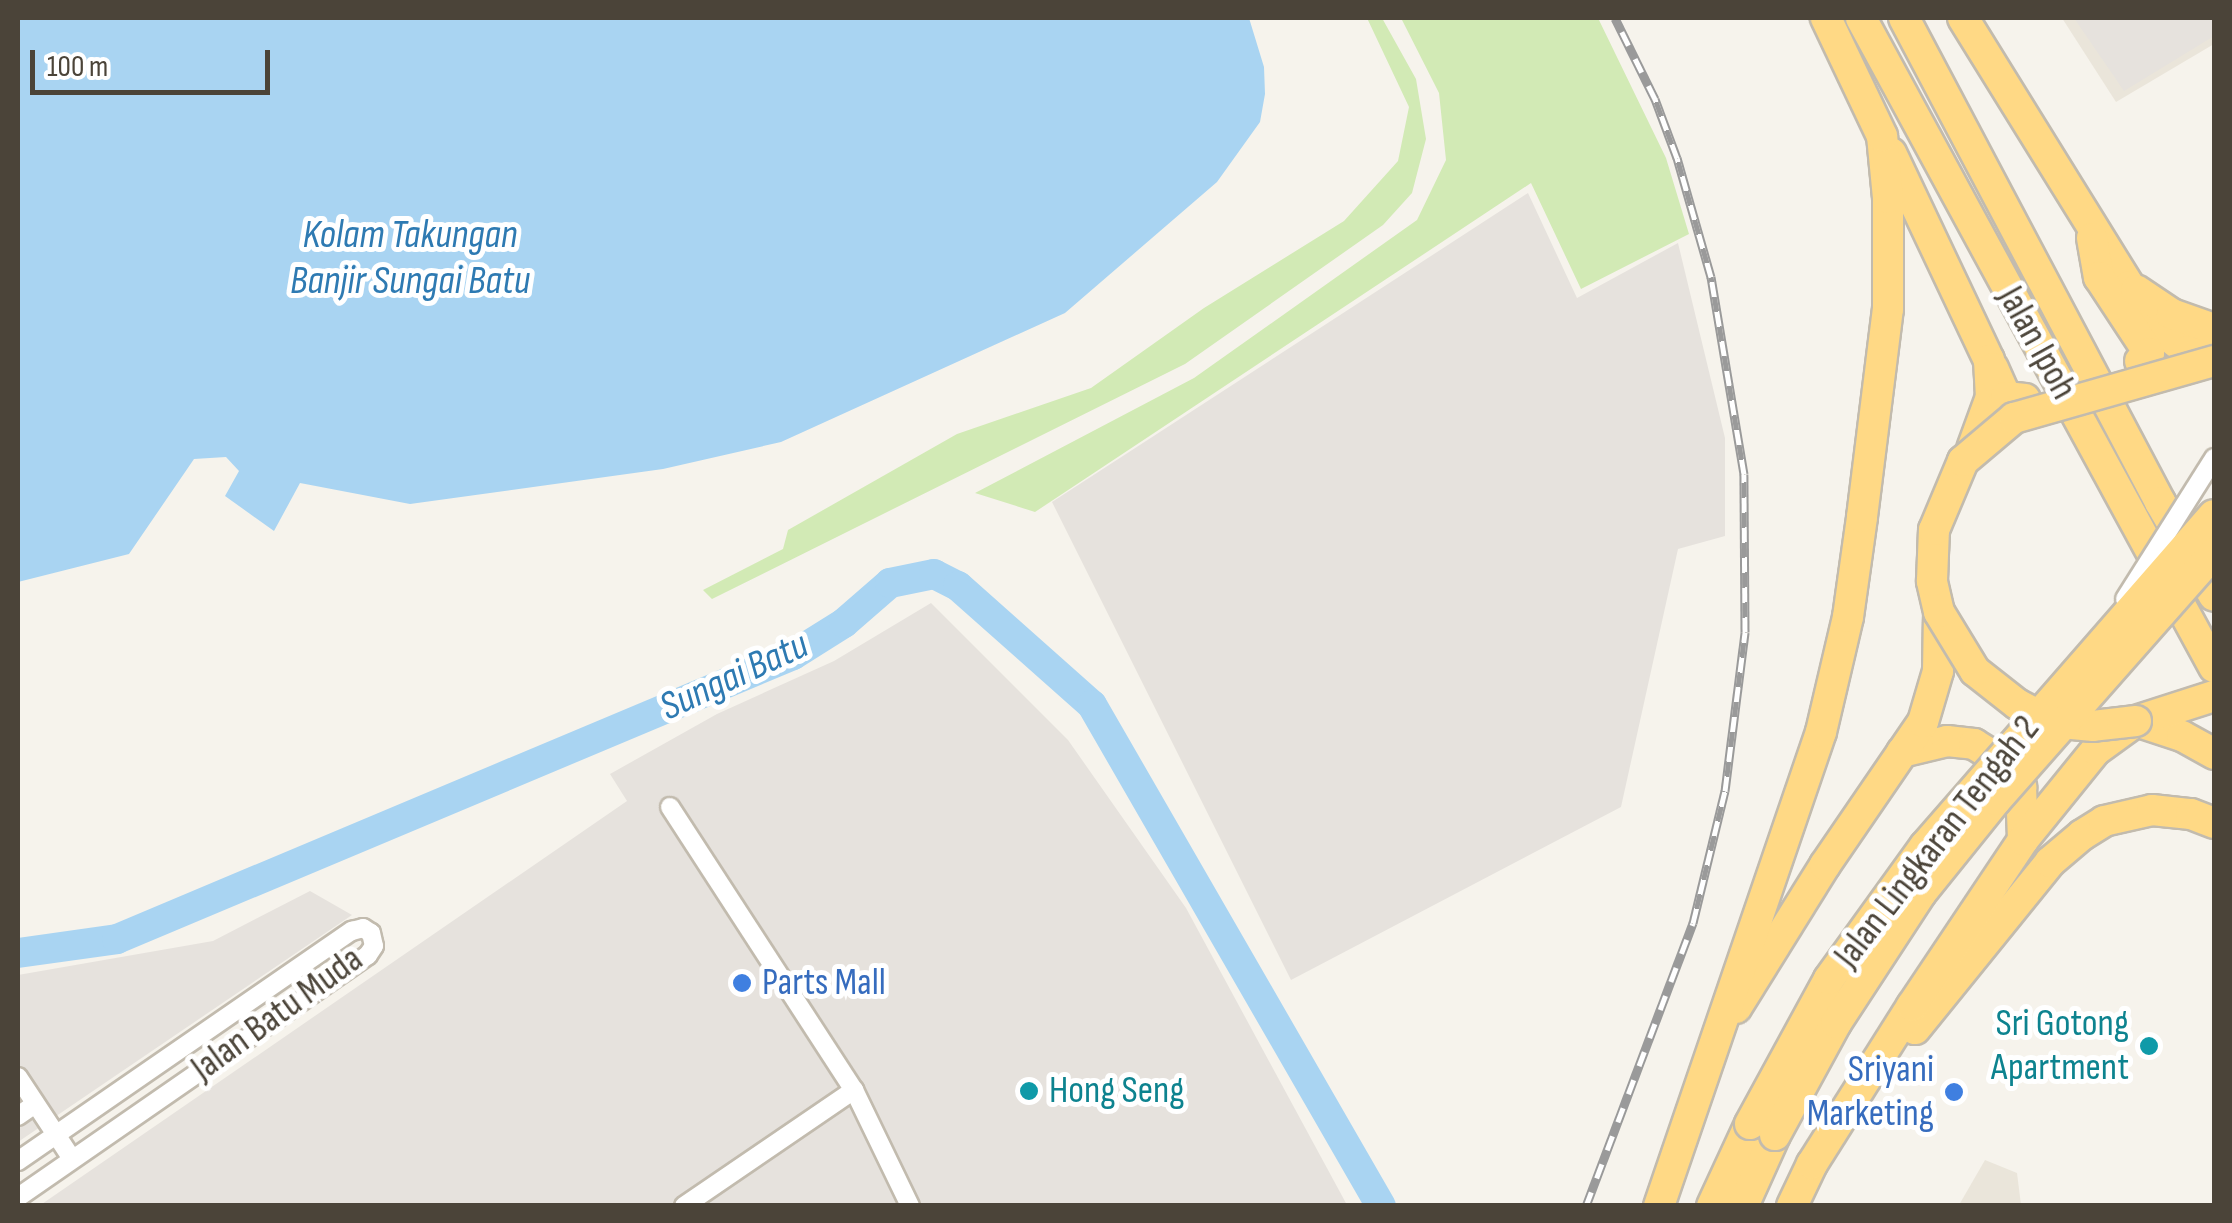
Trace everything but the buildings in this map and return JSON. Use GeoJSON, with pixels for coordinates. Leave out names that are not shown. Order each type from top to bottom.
{"type":"FeatureCollection","features":[{"type":"Feature","properties":{"kind":"highway"},"geometry":{"type":"LineString","coordinates":[[1826,18],[2006,398],[2025,399],[2140,361],[2149,354],[2099,277],[2088,221]]}},
{"type":"Feature","properties":{"kind":"highway","name":"Jalan Ipoh"},"geometry":{"type":"LineString","coordinates":[[1861,18],[2214,668]]}},
{"type":"Feature","properties":{"kind":"highway","name":"Jalan Ipoh"},"geometry":{"type":"LineString","coordinates":[[1904,18],[2160,502],[2214,596]]}},
{"type":"Feature","properties":{"kind":"highway"},"geometry":{"type":"LineString","coordinates":[[1963,18],[2129,286],[2141,314],[2186,351],[2214,359]]}},
{"type":"Feature","properties":{"kind":"highway"},"geometry":{"type":"LineString","coordinates":[[1658,1206],[1675,1149],[1723,1028],[1736,970],[1821,732],[1848,617],[1888,309],[1888,198],[1882,136]]}},
{"type":"Feature","properties":{"kind":"highway"},"geometry":{"type":"LineString","coordinates":[[2129,286],[2172,314],[2214,328]]}},
{"type":"Feature","properties":{"kind":"highway"},"geometry":{"type":"LineString","coordinates":[[1972,449],[2030,412],[2214,359]]}},
{"type":"Feature","properties":{"kind":"highway"},"geometry":{"type":"LineString","coordinates":[[1723,1028],[1793,914],[1923,722],[1938,671],[1939,612],[1932,581],[1934,530],[1991,398],[1989,360]]}},
{"type":"Feature","properties":{"kind":"highway","name":"Jalan Lingkaran Tengah 2"},"geometry":{"type":"LineString","coordinates":[[1744,1206],[1762,1130],[1829,979],[1873,914],[1974,786],[2214,515]]}},
{"type":"Feature","properties":{"kind":"highway","name":"Jalan Lingkaran Tengah 2"},"geometry":{"type":"LineString","coordinates":[[1712,1206],[1921,892],[1996,800],[2214,553]]}},
{"type":"Feature","properties":{"kind":"highway"},"geometry":{"type":"LineString","coordinates":[[1939,612],[1975,671],[2016,704],[2052,722],[2093,726],[2136,721],[2214,696]]}},
{"type":"Feature","properties":{"kind":"highway"},"geometry":{"type":"LineString","coordinates":[[2136,721],[2182,736],[2214,754]]}},
{"type":"Feature","properties":{"kind":"highway"},"geometry":{"type":"LineString","coordinates":[[1792,1206],[1812,1164],[1878,1059],[2023,840],[2096,750],[2136,721]]}},
{"type":"Feature","properties":{"kind":"highway"},"geometry":{"type":"LineString","coordinates":[[1902,752],[1947,741],[1974,744],[2008,765],[2021,787],[2023,840]]}},
{"type":"Feature","properties":{"kind":"highway"},"geometry":{"type":"LineString","coordinates":[[1878,1059],[1922,1024],[2069,843],[2104,821],[2152,810],[2192,814],[2214,823]]}},
{"type":"Feature","properties":{"kind":"street"},"geometry":{"type":"LineString","coordinates":[[2090,654],[2214,458]]}},
{"type":"Feature","properties":{"kind":"street"},"geometry":{"type":"LineString","coordinates":[[670,807],[854,1090],[910,1206]]}},
{"type":"Feature","properties":{"kind":"street","name":"Jalan Batu Muda"},"geometry":{"type":"LineString","coordinates":[[18,1161],[352,931],[364,928],[371,933],[374,946],[368,955],[18,1198]]}},
{"type":"Feature","properties":{"kind":"street"},"geometry":{"type":"LineString","coordinates":[[18,1077],[72,1160]]}},
{"type":"Feature","properties":{"kind":"street"},"geometry":{"type":"LineString","coordinates":[[684,1206],[854,1090]]}},
{"type":"Feature","properties":{"kind":"street"},"geometry":{"type":"LineString","coordinates":[[18,1116],[35,1104]]}},
{"type":"Feature","properties":{"kind":"shaded area"},"geometry":{"type":"Polygon","coordinates":[[[2062,18],[2214,18],[2214,44],[2116,102],[2062,18]]]}},
{"type":"Feature","properties":{"kind":"shaded area"},"geometry":{"type":"Polygon","coordinates":[[[2074,18],[2214,18],[2214,36],[2124,91],[2074,18]]]}},
{"type":"Feature","properties":{"kind":"shaded area"},"geometry":{"type":"Polygon","coordinates":[[[1528,193],[1577,298],[1678,243],[1725,438],[1725,536],[1678,549],[1621,807],[1291,980],[1052,502],[1528,193]]]}},
{"type":"Feature","properties":{"kind":"shaded area"},"geometry":{"type":"Polygon","coordinates":[[[931,603],[1068,740],[1186,908],[1347,1205],[39,1206],[627,801],[610,774],[717,714],[834,661],[931,603]]]}},
{"type":"Feature","properties":{"kind":"shaded area"},"geometry":{"type":"Polygon","coordinates":[[[310,891],[352,915],[18,1142],[18,975],[213,941],[310,891]]]}},
{"type":"Feature","properties":{"kind":"shaded area"},"geometry":{"type":"Polygon","coordinates":[[[1985,1160],[2017,1173],[2021,1205],[1959,1205],[1985,1160]]]}},
{"type":"Feature","properties":{"kind":"green space"},"geometry":{"type":"Polygon","coordinates":[[[1367,18],[1382,18],[1416,79],[1426,139],[1412,193],[1383,225],[1185,364],[712,599],[703,590],[783,549],[788,530],[957,434],[1091,388],[1204,308],[1344,221],[1398,161],[1409,107],[1367,18]]]}},
{"type":"Feature","properties":{"kind":"green space"},"geometry":{"type":"Polygon","coordinates":[[[1401,18],[1598,18],[1666,158],[1689,234],[1581,289],[1531,183],[1035,512],[975,493],[1194,378],[1417,220],[1446,160],[1439,93],[1401,18]]]}},
{"type":"Feature","properties":{"kind":"water","name":"Kolam Takungan Banjir Sungai Batu"},"geometry":{"type":"Polygon","coordinates":[[[18,18],[1249,18],[1264,67],[1265,94],[1260,122],[1217,182],[1065,313],[781,442],[663,469],[410,504],[300,483],[274,531],[225,496],[239,471],[226,457],[194,459],[129,554],[18,582],[18,18]]]}},
{"type":"Feature","properties":{"kind":"waterway","name":"Sungai Batu"},"geometry":{"type":"LineString","coordinates":[[18,953],[117,939],[793,655],[844,623],[890,583],[934,574],[958,586],[1092,705],[1381,1206]]}},
{"type":"Feature","properties":{"kind":"railway"},"geometry":{"type":"LineString","coordinates":[[1586,1206],[1693,923],[1725,791],[1745,632],[1744,474],[1711,277],[1677,158],[1655,99],[1615,18]]}},
{"type":"Feature","properties":{"kind":"place","name":"Parts Mall"},"geometry":{"type":"Point","coordinates":[742,983]}},
{"type":"Feature","properties":{"kind":"place","name":"Sri Gotong Apartment"},"geometry":{"type":"Point","coordinates":[2149,1046]}},
{"type":"Feature","properties":{"kind":"place","name":"Hong Seng"},"geometry":{"type":"Point","coordinates":[1029,1091]}},
{"type":"Feature","properties":{"kind":"place","name":"Sriyani Marketing"},"geometry":{"type":"Point","coordinates":[1954,1092]}}]}
